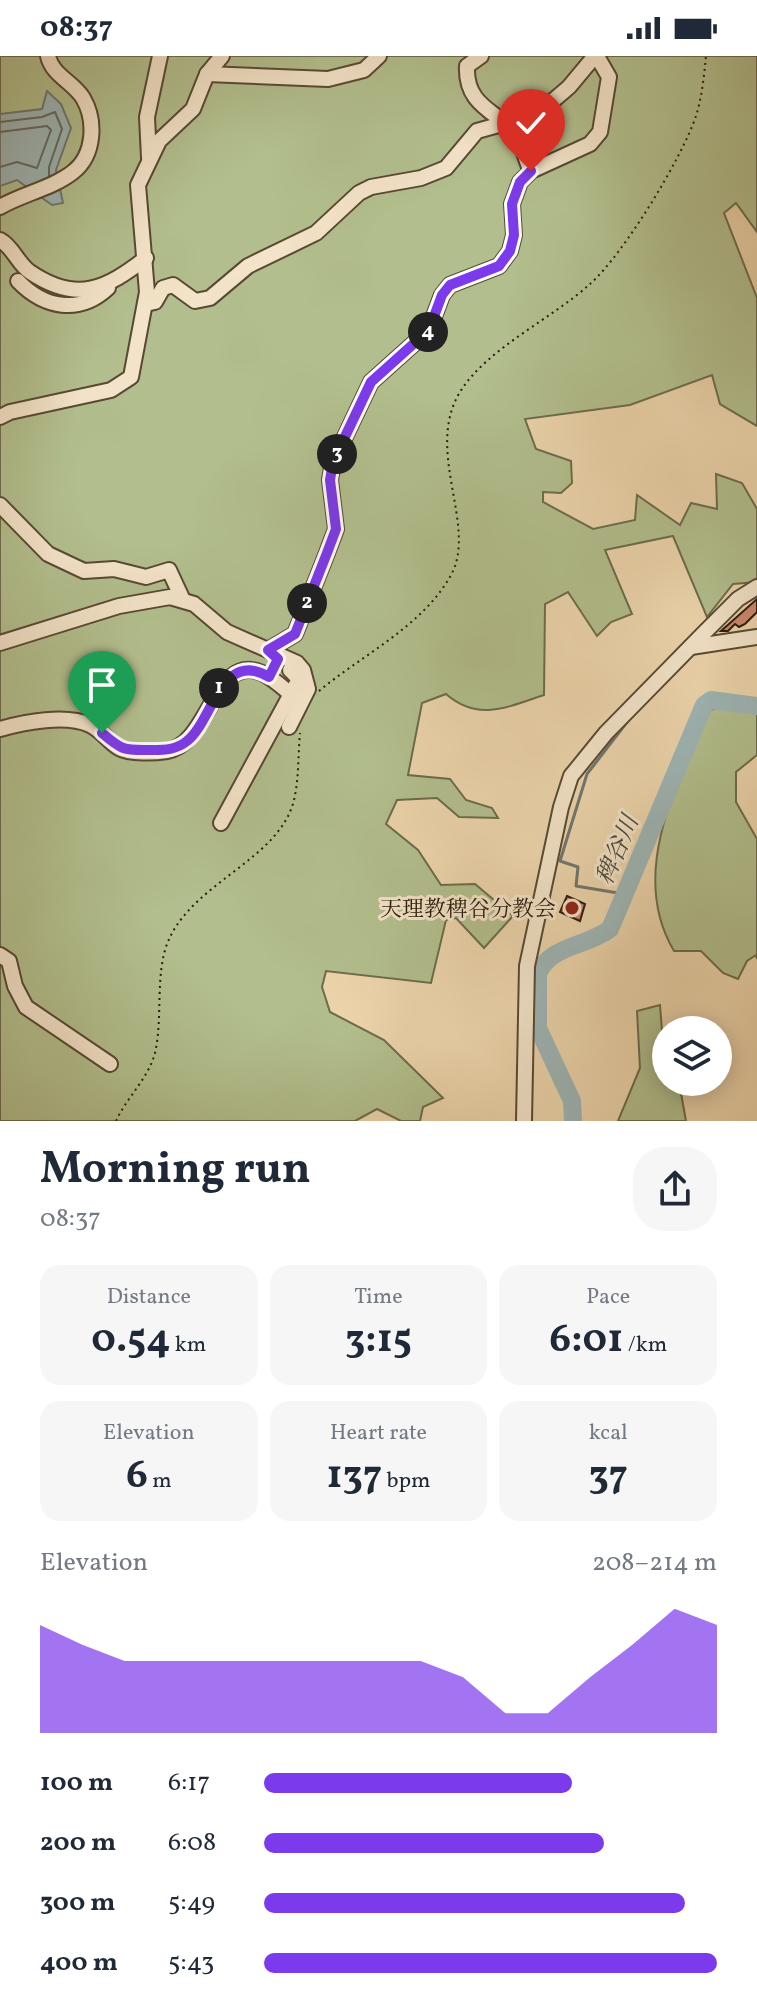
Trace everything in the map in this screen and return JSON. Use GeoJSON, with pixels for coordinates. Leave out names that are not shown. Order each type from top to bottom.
{"type":"FeatureCollection","features":[{"type":"Feature","properties":{"kind":"street"},"geometry":{"type":"LineString","coordinates":[[0,207],[23,193],[65,177],[86,155],[91,116],[81,96],[56,73],[48,56]]}},
{"type":"Feature","properties":{"kind":"street"},"geometry":{"type":"LineString","coordinates":[[149,159],[147,117],[160,56]]}},
{"type":"Feature","properties":{"kind":"street"},"geometry":{"type":"LineString","coordinates":[[0,417],[10,412],[111,390],[131,377],[145,304],[146,258],[138,185],[159,141],[193,109],[207,74],[222,56]]}},
{"type":"Feature","properties":{"kind":"street"},"geometry":{"type":"LineString","coordinates":[[207,74],[328,79],[364,70],[379,56]]}},
{"type":"Feature","properties":{"kind":"street"},"geometry":{"type":"LineString","coordinates":[[481,56],[467,66],[467,76],[483,110],[515,133],[531,171]]}},
{"type":"Feature","properties":{"kind":"street"},"geometry":{"type":"LineString","coordinates":[[269,677],[273,654],[295,634],[336,529],[330,480],[333,462],[371,382],[429,330],[442,295],[450,285],[499,266],[510,251],[514,235],[512,204],[520,182],[531,171],[590,144],[600,132],[609,77],[598,58],[594,57],[569,87],[515,133]]}},
{"type":"Feature","properties":{"kind":"street"},"geometry":{"type":"LineString","coordinates":[[145,304],[155,302],[163,288],[173,285],[195,301],[210,298],[248,266],[316,233],[359,193],[446,168],[477,131],[502,124]]}},
{"type":"Feature","properties":{"kind":"street"},"geometry":{"type":"LineString","coordinates":[[0,240],[30,272],[59,285],[80,291],[98,289],[114,282]]}},
{"type":"Feature","properties":{"kind":"street"},"geometry":{"type":"LineString","coordinates":[[18,281],[33,294],[69,308],[87,303],[146,258]]}},
{"type":"Feature","properties":{"kind":"street"},"geometry":{"type":"LineString","coordinates":[[0,505],[48,554],[84,571],[114,569],[146,577],[169,570],[182,598],[227,632],[297,663],[303,670],[308,689],[289,727]]}},
{"type":"Feature","properties":{"kind":"street"},"geometry":{"type":"LineString","coordinates":[[524,1121],[527,966],[571,776],[606,733],[738,599],[757,587]]}},
{"type":"Feature","properties":{"kind":"street"},"geometry":{"type":"LineString","coordinates":[[0,643],[155,597],[182,598]]}},
{"type":"Feature","properties":{"kind":"street"},"geometry":{"type":"LineString","coordinates":[[691,647],[757,637]]}},
{"type":"Feature","properties":{"kind":"street"},"geometry":{"type":"LineString","coordinates":[[221,823],[250,764],[264,747],[299,679],[273,654]]}},
{"type":"Feature","properties":{"kind":"street"},"geometry":{"type":"LineString","coordinates":[[0,729],[46,722],[71,722],[90,725],[130,752],[168,751],[187,741],[199,727],[220,687],[233,676],[248,670],[269,677],[292,695]]}},
{"type":"Feature","properties":{"kind":"street"},"geometry":{"type":"LineString","coordinates":[[0,955],[9,961],[15,986],[26,1007],[110,1064]]}},
{"type":"Feature","properties":{"kind":"path"},"geometry":{"type":"LineString","coordinates":[[318,692],[402,628],[429,604],[450,577],[460,549],[447,455],[448,423],[453,403],[462,388],[481,369],[532,326],[589,285],[616,257],[695,117],[706,56]]}},
{"type":"Feature","properties":{"kind":"path"},"geometry":{"type":"LineString","coordinates":[[116,1121],[147,1073],[154,1053],[168,943],[194,903],[253,856],[283,824],[294,801],[304,722]]}},
{"type":"Feature","properties":{"kind":"green space"},"geometry":{"type":"Polygon","coordinates":[[[0,56],[757,56],[757,232],[736,203],[724,213],[757,298],[757,426],[720,404],[712,375],[630,405],[525,419],[536,449],[571,461],[572,483],[561,493],[543,492],[543,502],[593,529],[635,520],[637,495],[680,525],[691,503],[717,509],[716,474],[742,483],[757,509],[757,582],[733,584],[707,617],[673,536],[605,550],[632,614],[611,622],[597,636],[568,592],[545,604],[544,695],[494,710],[470,708],[446,694],[422,703],[408,775],[450,779],[466,800],[492,808],[498,818],[459,817],[437,798],[397,800],[386,824],[418,850],[441,885],[475,884],[513,916],[484,948],[456,918],[446,920],[431,983],[326,971],[322,987],[330,1012],[384,1040],[443,1098],[423,1107],[420,1121],[401,1121],[377,1109],[355,1121],[0,1121],[0,56]]]}},
{"type":"Feature","properties":{"kind":"green space"},"geometry":{"type":"Polygon","coordinates":[[[733,704],[757,709],[757,755],[736,772],[736,802],[757,839],[757,959],[756,955],[747,961],[738,979],[723,973],[701,951],[674,951],[661,922],[656,892],[656,862],[662,832],[701,712],[733,704]]]}},
{"type":"Feature","properties":{"kind":"green space"},"geometry":{"type":"Polygon","coordinates":[[[660,1005],[661,1016],[652,1016],[652,1096],[682,1096],[686,1121],[618,1121],[640,1068],[637,1011],[660,1005]]]}},
{"type":"Feature","properties":{"kind":"water"},"geometry":{"type":"Polygon","coordinates":[[[47,91],[61,104],[71,128],[56,170],[63,203],[52,205],[17,180],[0,186],[0,114],[42,109],[47,91]]]}},
{"type":"Feature","properties":{"kind":"building"},"geometry":{"type":"Polygon","coordinates":[[[757,599],[757,612],[745,624],[739,627],[735,624],[728,631],[721,631],[757,599]]]}},
{"type":"Feature","properties":{"kind":"building","name":"天理教稗谷分教会"},"geometry":{"type":"Polygon","coordinates":[[[567,896],[585,904],[580,921],[560,912],[567,896]]]}},
{"type":"Feature","properties":{"kind":"waterway","name":"稗谷川"},"geometry":{"type":"LineString","coordinates":[[573,1121],[572,1101],[538,1028],[538,974],[551,957],[610,929],[704,705],[711,700],[757,706]]}},
{"type":"Feature","properties":{"kind":"waterway"},"geometry":{"type":"LineString","coordinates":[[624,894],[576,886],[578,867],[560,861],[587,774],[631,717]]}},
{"type":"Feature","properties":{"kind":"place","name":"天理教稗谷分教会"},"geometry":{"type":"Point","coordinates":[572,908]}},
{"type":"Feature","properties":{"kind":"route"},"geometry":{"type":"LineString","coordinates":[[102,733],[118,747],[130,752],[168,751],[187,741],[199,727],[220,687],[233,676],[248,670],[269,677],[278,659],[268,650],[283,644],[295,634],[336,529],[336,506],[330,480],[333,462],[371,382],[384,367],[429,330],[442,295],[450,285],[484,275],[499,266],[510,251],[514,235],[512,204],[520,182],[531,171]]}}]}
